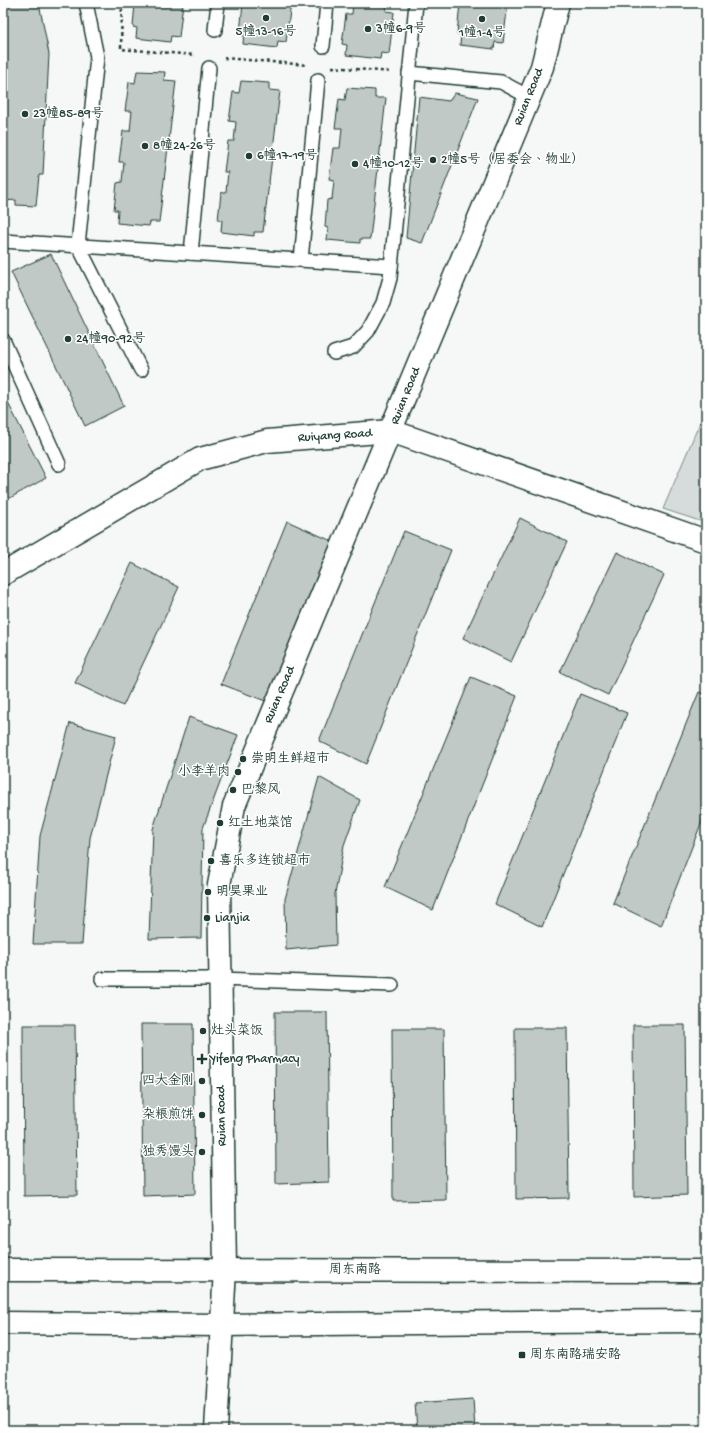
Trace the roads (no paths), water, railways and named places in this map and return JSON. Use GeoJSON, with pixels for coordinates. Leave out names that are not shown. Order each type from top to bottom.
{"type":"FeatureCollection","features":[{"type":"Feature","properties":{"kind":"street","name":"Ruian Road"},"geometry":{"type":"LineString","coordinates":[[216,1430],[224,1269],[219,884],[234,806],[542,67],[558,3]]}},
{"type":"Feature","properties":{"kind":"street","name":"Ruiyang Road"},"geometry":{"type":"LineString","coordinates":[[3,574],[200,459],[267,441],[391,431],[706,541]]}},
{"type":"Feature","properties":{"kind":"street","name":"周东南路"},"geometry":{"type":"LineString","coordinates":[[3,1270],[224,1269],[706,1271]]}},
{"type":"Feature","properties":{"kind":"street"},"geometry":{"type":"LineString","coordinates":[[3,1322],[222,1325],[706,1322]]}},
{"type":"Feature","properties":{"kind":"lane"},"geometry":{"type":"LineString","coordinates":[[86,3],[97,57],[78,245],[141,370]]}},
{"type":"Feature","properties":{"kind":"lane"},"geometry":{"type":"LineString","coordinates":[[215,30],[218,3]]}},
{"type":"Feature","properties":{"kind":"lane"},"geometry":{"type":"LineString","coordinates":[[323,46],[327,3]]}},
{"type":"Feature","properties":{"kind":"lane"},"geometry":{"type":"LineString","coordinates":[[334,352],[352,347],[368,331],[383,303],[390,278],[416,3]]}},
{"type":"Feature","properties":{"kind":"lane"},"geometry":{"type":"LineString","coordinates":[[191,253],[209,68]]}},
{"type":"Feature","properties":{"kind":"lane"},"geometry":{"type":"LineString","coordinates":[[409,73],[501,82],[529,97]]}},
{"type":"Feature","properties":{"kind":"lane"},"geometry":{"type":"LineString","coordinates":[[301,260],[318,80]]}},
{"type":"Feature","properties":{"kind":"lane"},"geometry":{"type":"LineString","coordinates":[[3,241],[391,266]]}},
{"type":"Feature","properties":{"kind":"lane"},"geometry":{"type":"LineString","coordinates":[[3,340],[59,464]]}},
{"type":"Feature","properties":{"kind":"lane"},"geometry":{"type":"LineString","coordinates":[[102,979],[220,979],[392,985]]}},
{"type":"Feature","properties":{"kind":"place","name":"5幢13-16号"},"geometry":{"type":"Point","coordinates":[266,18]}},
{"type":"Feature","properties":{"kind":"place","name":"1幢1-4号"},"geometry":{"type":"Point","coordinates":[482,19]}},
{"type":"Feature","properties":{"kind":"place","name":"3幢6-9号"},"geometry":{"type":"Point","coordinates":[368,29]}},
{"type":"Feature","properties":{"kind":"place","name":"23幢85-89号"},"geometry":{"type":"Point","coordinates":[25,114]}},
{"type":"Feature","properties":{"kind":"place","name":"8幢24-26号"},"geometry":{"type":"Point","coordinates":[145,146]}},
{"type":"Feature","properties":{"kind":"place","name":"6幢17-19号"},"geometry":{"type":"Point","coordinates":[249,156]}},
{"type":"Feature","properties":{"kind":"place","name":"2幢5号（居委会、物业）"},"geometry":{"type":"Point","coordinates":[433,160]}},
{"type":"Feature","properties":{"kind":"place","name":"4幢10-12号"},"geometry":{"type":"Point","coordinates":[355,164]}},
{"type":"Feature","properties":{"kind":"place","name":"24幢90-92号"},"geometry":{"type":"Point","coordinates":[68,339]}},
{"type":"Feature","properties":{"kind":"place","name":"崇明生鲜超市"},"geometry":{"type":"Point","coordinates":[243,759]}},
{"type":"Feature","properties":{"kind":"place","name":"小李羊肉"},"geometry":{"type":"Point","coordinates":[238,772]}},
{"type":"Feature","properties":{"kind":"place","name":"巴黎风"},"geometry":{"type":"Point","coordinates":[233,790]}},
{"type":"Feature","properties":{"kind":"place","name":"红土地菜馆"},"geometry":{"type":"Point","coordinates":[220,823]}},
{"type":"Feature","properties":{"kind":"place","name":"喜乐多连锁超市"},"geometry":{"type":"Point","coordinates":[211,861]}},
{"type":"Feature","properties":{"kind":"place","name":"明昊果业"},"geometry":{"type":"Point","coordinates":[208,892]}},
{"type":"Feature","properties":{"kind":"place","name":"Lianjia"},"geometry":{"type":"Point","coordinates":[207,918]}},
{"type":"Feature","properties":{"kind":"place","name":"灶头菜饭"},"geometry":{"type":"Point","coordinates":[203,1031]}},
{"type":"Feature","properties":{"kind":"place","name":"Yifeng Pharmacy"},"geometry":{"type":"Point","coordinates":[202,1059]}},
{"type":"Feature","properties":{"kind":"place","name":"四大金刚"},"geometry":{"type":"Point","coordinates":[202,1081]}},
{"type":"Feature","properties":{"kind":"place","name":"杂粮煎饼"},"geometry":{"type":"Point","coordinates":[202,1115]}},
{"type":"Feature","properties":{"kind":"place","name":"独秀馒头"},"geometry":{"type":"Point","coordinates":[202,1152]}},
{"type":"Feature","properties":{"kind":"place","name":"周东南路瑞安路"},"geometry":{"type":"Point","coordinates":[522,1355]}}]}
